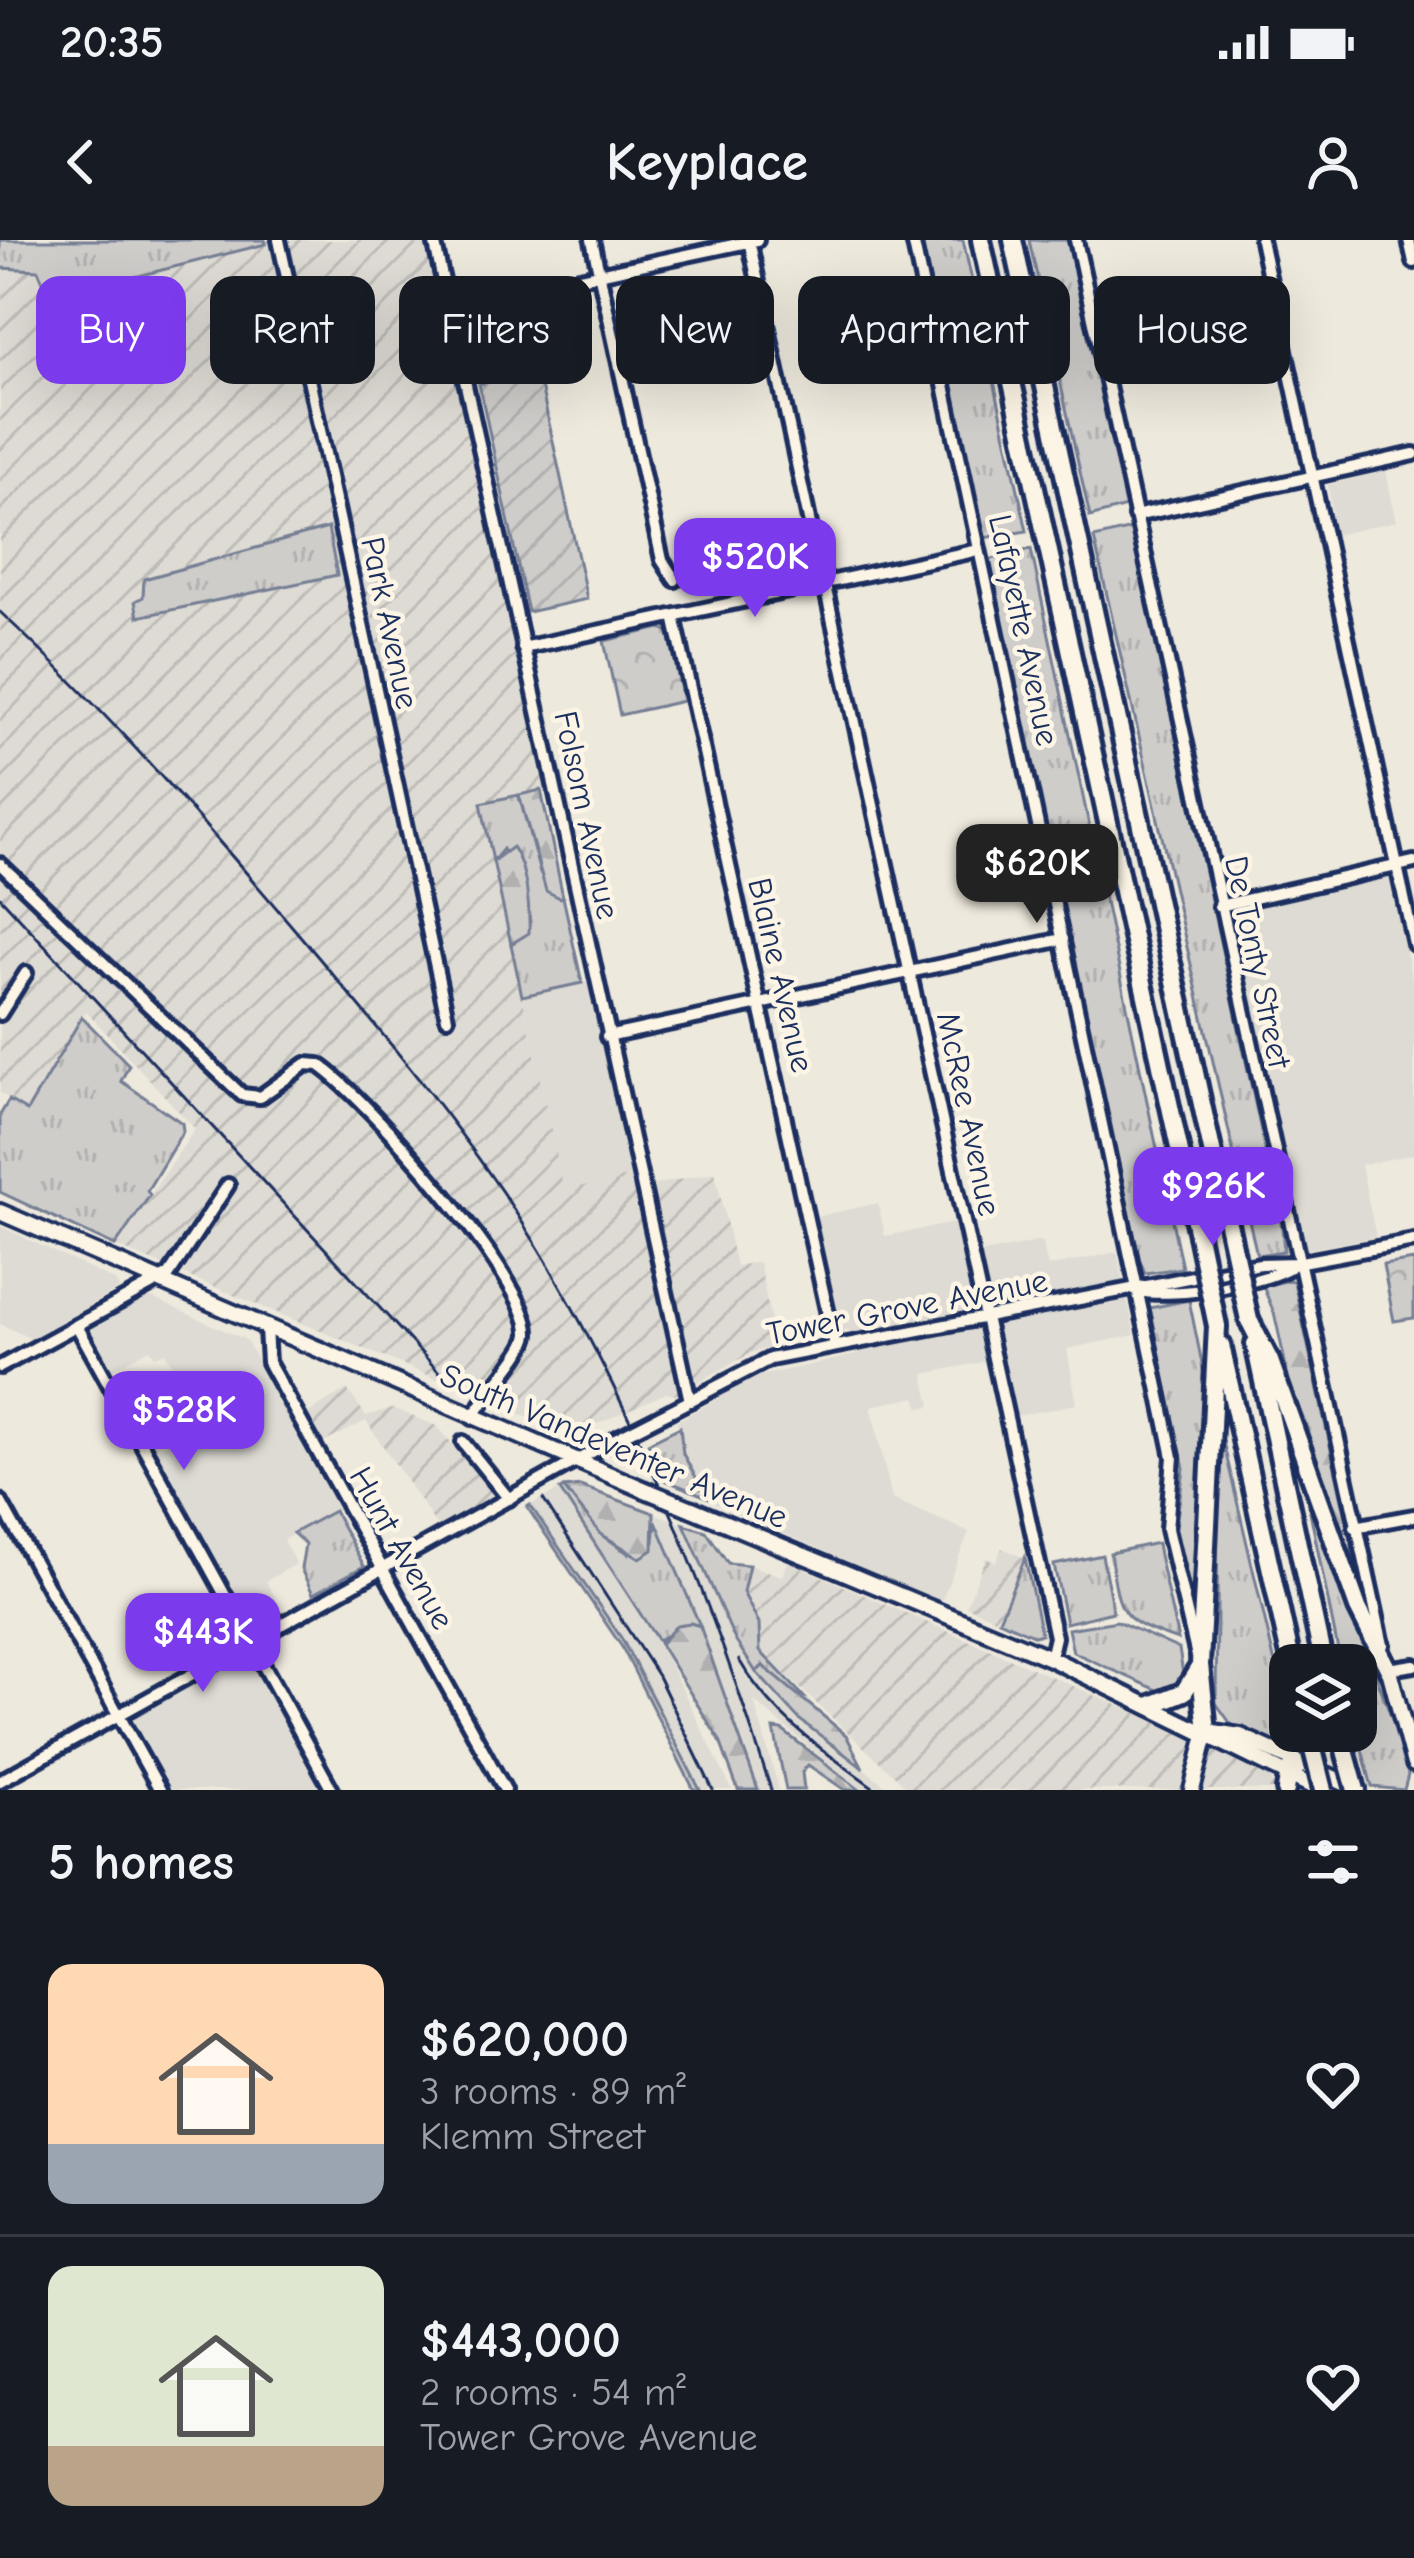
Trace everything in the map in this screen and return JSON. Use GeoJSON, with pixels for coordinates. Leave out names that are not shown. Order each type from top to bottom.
{"type":"FeatureCollection","features":[{"type":"Feature","properties":{"kind":"highway"},"geometry":{"type":"LineString","coordinates":[[981,240],[1287,1644]]}},
{"type":"Feature","properties":{"kind":"highway"},"geometry":{"type":"LineString","coordinates":[[1013,240],[1319,1644]]}},
{"type":"Feature","properties":{"kind":"highway"},"geometry":{"type":"LineString","coordinates":[[1250,1320],[1270,1361],[1358,1608],[1389,1670]]}},
{"type":"Feature","properties":{"kind":"highway"},"geometry":{"type":"LineString","coordinates":[[1207,1731],[1200,1665],[1217,1326]]}},
{"type":"Feature","properties":{"kind":"highway"},"geometry":{"type":"LineString","coordinates":[[1151,1705],[1184,1692],[1200,1665]]}},
{"type":"Feature","properties":{"kind":"highway"},"geometry":{"type":"LineString","coordinates":[[1313,1752],[1322,1790]]}},
{"type":"Feature","properties":{"kind":"highway"},"geometry":{"type":"LineString","coordinates":[[1345,1752],[1358,1790]]}},
{"type":"Feature","properties":{"kind":"highway"},"geometry":{"type":"LineString","coordinates":[[1286,1783],[1302,1764]]}},
{"type":"Feature","properties":{"kind":"main road","name":"South Vandeventer Avenue"},"geometry":{"type":"LineString","coordinates":[[0,1211],[473,1418],[1050,1658],[1207,1731],[1286,1783],[1322,1790]]}},
{"type":"Feature","properties":{"kind":"main road","name":"De Tonty Street"},"geometry":{"type":"LineString","coordinates":[[1389,1670],[1414,1763]]}},
{"type":"Feature","properties":{"kind":"main road","name":"South Vandeventer Avenue"},"geometry":{"type":"LineString","coordinates":[[1207,1731],[1240,1736],[1358,1790]]}},
{"type":"Feature","properties":{"kind":"main road"},"geometry":{"type":"LineString","coordinates":[[1192,1790],[1207,1731]]}},
{"type":"Feature","properties":{"kind":"street","name":"Park Avenue"},"geometry":{"type":"LineString","coordinates":[[279,240],[447,1018]]}},
{"type":"Feature","properties":{"kind":"street","name":"Folsom Avenue"},"geometry":{"type":"LineString","coordinates":[[434,240],[442,276]]}},
{"type":"Feature","properties":{"kind":"street"},"geometry":{"type":"LineString","coordinates":[[592,240],[662,560],[675,580]]}},
{"type":"Feature","properties":{"kind":"street"},"geometry":{"type":"LineString","coordinates":[[586,276],[752,240],[812,529],[806,550]]}},
{"type":"Feature","properties":{"kind":"street","name":"Lafayette Avenue"},"geometry":{"type":"LineString","coordinates":[[913,240],[1173,1457],[1168,1529],[1185,1619],[1200,1665]]}},
{"type":"Feature","properties":{"kind":"street","name":"De Tonty Street"},"geometry":{"type":"LineString","coordinates":[[1076,240],[1389,1670]]}},
{"type":"Feature","properties":{"kind":"street"},"geometry":{"type":"LineString","coordinates":[[1261,240],[1414,944]]}},
{"type":"Feature","properties":{"kind":"street"},"geometry":{"type":"LineString","coordinates":[[1409,240],[1414,262]]}},
{"type":"Feature","properties":{"kind":"street","name":"Folsom Avenue"},"geometry":{"type":"LineString","coordinates":[[466,384],[690,1401]]}},
{"type":"Feature","properties":{"kind":"street"},"geometry":{"type":"LineString","coordinates":[[1135,516],[1414,454]]}},
{"type":"Feature","properties":{"kind":"street"},"geometry":{"type":"LineString","coordinates":[[523,648],[979,550]]}},
{"type":"Feature","properties":{"kind":"street","name":"McRee Avenue"},"geometry":{"type":"LineString","coordinates":[[824,581],[1054,1637],[1050,1658]]}},
{"type":"Feature","properties":{"kind":"street","name":"Blaine Avenue"},"geometry":{"type":"LineString","coordinates":[[674,616],[835,1346]]}},
{"type":"Feature","properties":{"kind":"street"},"geometry":{"type":"LineString","coordinates":[[1219,906],[1414,862]]}},
{"type":"Feature","properties":{"kind":"street"},"geometry":{"type":"LineString","coordinates":[[0,864],[242,1095],[260,1097],[306,1064],[319,1065],[466,1220],[503,1276],[529,1332],[525,1348],[485,1393],[473,1418]]}},
{"type":"Feature","properties":{"kind":"street"},"geometry":{"type":"LineString","coordinates":[[607,1036],[1063,939]]}},
{"type":"Feature","properties":{"kind":"street"},"geometry":{"type":"LineString","coordinates":[[0,1014],[26,973]]}},
{"type":"Feature","properties":{"kind":"street"},"geometry":{"type":"LineString","coordinates":[[0,1367],[160,1282],[175,1269],[228,1185]]}},
{"type":"Feature","properties":{"kind":"street","name":"Tower Grove Avenue"},"geometry":{"type":"LineString","coordinates":[[0,1780],[761,1362],[1260,1264],[1297,1263],[1414,1241]]}},
{"type":"Feature","properties":{"kind":"street"},"geometry":{"type":"LineString","coordinates":[[77,1326],[332,1790]]}},
{"type":"Feature","properties":{"kind":"street","name":"Hunt Avenue"},"geometry":{"type":"LineString","coordinates":[[266,1329],[264,1351],[505,1790]]}},
{"type":"Feature","properties":{"kind":"street"},"geometry":{"type":"LineString","coordinates":[[463,1442],[509,1498]]}},
{"type":"Feature","properties":{"kind":"street"},"geometry":{"type":"LineString","coordinates":[[0,1502],[160,1790]]}},
{"type":"Feature","properties":{"kind":"street"},"geometry":{"type":"LineString","coordinates":[[1355,1527],[1414,1516]]}},
{"type":"Feature","properties":{"kind":"street"},"geometry":{"type":"LineString","coordinates":[[1389,1670],[1414,1665]]}},
{"type":"Feature","properties":{"kind":"shaded area"},"geometry":{"type":"Polygon","coordinates":[[[0,240],[426,240],[434,276],[399,276],[399,384],[457,384],[546,789],[481,804],[564,1190],[631,1176],[634,1189],[715,1172],[736,1266],[759,1262],[776,1346],[751,1353],[675,1395],[666,1393],[595,1425],[561,1427],[536,1420],[115,1246],[195,1129],[86,1011],[27,1111],[0,1093],[0,240]]]}},
{"type":"Feature","properties":{"kind":"shaded area"},"geometry":{"type":"Polygon","coordinates":[[[1386,471],[1396,521],[1335,535],[1328,485],[1386,471]]]}},
{"type":"Feature","properties":{"kind":"shaded area"},"geometry":{"type":"Polygon","coordinates":[[[1388,875],[1414,987],[1414,1154],[1361,1165],[1376,1237],[1305,1250],[1228,912],[1388,875]]]}},
{"type":"Feature","properties":{"kind":"shaded area"},"geometry":{"type":"Polygon","coordinates":[[[589,982],[631,1176],[564,1191],[522,996],[589,982]]]}},
{"type":"Feature","properties":{"kind":"shaded area"},"geometry":{"type":"Polygon","coordinates":[[[878,1203],[885,1236],[955,1223],[963,1257],[1042,1241],[1048,1267],[1117,1252],[1135,1335],[1067,1349],[1077,1404],[1016,1416],[1002,1358],[924,1374],[931,1406],[920,1408],[916,1397],[871,1406],[892,1499],[969,1532],[941,1602],[716,1504],[707,1497],[680,1446],[677,1421],[759,1376],[860,1354],[856,1332],[839,1329],[815,1217],[878,1203]]]}},
{"type":"Feature","properties":{"kind":"shaded area"},"geometry":{"type":"Polygon","coordinates":[[[0,1226],[115,1281],[119,1289],[32,1339],[0,1324],[0,1226]]]}},
{"type":"Feature","properties":{"kind":"shaded area"},"geometry":{"type":"Polygon","coordinates":[[[150,1297],[246,1340],[340,1508],[283,1540],[296,1564],[266,1581],[284,1614],[256,1630],[247,1624],[152,1453],[204,1423],[165,1352],[155,1356],[150,1349],[107,1372],[88,1335],[92,1325],[150,1297]]]}},
{"type":"Feature","properties":{"kind":"shaded area"},"geometry":{"type":"Polygon","coordinates":[[[347,1389],[366,1416],[392,1408],[437,1426],[491,1489],[491,1498],[439,1529],[366,1421],[321,1444],[305,1415],[347,1389]]]}},
{"type":"Feature","properties":{"kind":"shaded area"},"geometry":{"type":"Polygon","coordinates":[[[560,1490],[652,1628],[732,1790],[700,1790],[622,1639],[530,1505],[560,1490]]]}},
{"type":"Feature","properties":{"kind":"shaded area"},"geometry":{"type":"Polygon","coordinates":[[[654,1513],[684,1524],[735,1640],[773,1695],[891,1790],[860,1790],[754,1701],[779,1790],[758,1790],[654,1513]]]}},
{"type":"Feature","properties":{"kind":"shaded area"},"geometry":{"type":"Polygon","coordinates":[[[1002,1548],[1025,1558],[999,1620],[966,1606],[986,1558],[996,1562],[1002,1548]]]}},
{"type":"Feature","properties":{"kind":"shaded area"},"geometry":{"type":"Polygon","coordinates":[[[788,1562],[1177,1731],[1270,1778],[1275,1790],[910,1790],[760,1651],[759,1624],[743,1592],[749,1565],[782,1576],[788,1562]]]}},
{"type":"Feature","properties":{"kind":"shaded area"},"geometry":{"type":"Polygon","coordinates":[[[247,1656],[324,1790],[167,1790],[131,1719],[247,1656]]]}},
{"type":"Feature","properties":{"kind":"green space"},"geometry":{"type":"Polygon","coordinates":[[[0,240],[265,240],[266,244],[138,276],[41,276],[38,270],[0,268],[0,240]]]}},
{"type":"Feature","properties":{"kind":"green space"},"geometry":{"type":"Polygon","coordinates":[[[919,240],[963,240],[971,276],[927,276],[919,240]]]}},
{"type":"Feature","properties":{"kind":"green space"},"geometry":{"type":"Polygon","coordinates":[[[1029,240],[1068,240],[1094,360],[1094,384],[1099,384],[1126,507],[1090,517],[1061,384],[1070,384],[1070,276],[1037,276],[1029,240]]]}},
{"type":"Feature","properties":{"kind":"green space"},"geometry":{"type":"Polygon","coordinates":[[[479,384],[541,384],[587,599],[528,612],[479,384]]]}},
{"type":"Feature","properties":{"kind":"green space"},"geometry":{"type":"Polygon","coordinates":[[[950,384],[995,384],[1027,531],[983,538],[950,384]]]}},
{"type":"Feature","properties":{"kind":"green space"},"geometry":{"type":"Polygon","coordinates":[[[328,528],[337,575],[138,617],[135,601],[143,597],[144,579],[328,528]]]}},
{"type":"Feature","properties":{"kind":"green space"},"geometry":{"type":"Polygon","coordinates":[[[1131,529],[1284,1251],[1257,1255],[1094,538],[1131,529]]]}},
{"type":"Feature","properties":{"kind":"green space"},"geometry":{"type":"Polygon","coordinates":[[[1031,549],[1182,1268],[1145,1273],[1139,1258],[988,560],[1031,549]]]}},
{"type":"Feature","properties":{"kind":"green space"},"geometry":{"type":"Polygon","coordinates":[[[661,628],[669,632],[683,701],[620,715],[604,641],[661,628]]]}},
{"type":"Feature","properties":{"kind":"green space"},"geometry":{"type":"Polygon","coordinates":[[[541,790],[560,898],[546,891],[519,795],[541,790]]]}},
{"type":"Feature","properties":{"kind":"green space"},"geometry":{"type":"Polygon","coordinates":[[[519,795],[540,873],[563,897],[582,983],[522,996],[511,944],[530,922],[524,885],[503,849],[493,861],[481,803],[519,795]]]}},
{"type":"Feature","properties":{"kind":"green space"},"geometry":{"type":"Polygon","coordinates":[[[512,847],[524,876],[529,933],[511,944],[493,861],[512,847]]]}},
{"type":"Feature","properties":{"kind":"green space"},"geometry":{"type":"Polygon","coordinates":[[[82,1017],[129,1065],[121,1081],[182,1123],[183,1131],[147,1191],[150,1195],[115,1246],[0,1192],[0,1115],[9,1100],[27,1111],[82,1017]]]}},
{"type":"Feature","properties":{"kind":"green space"},"geometry":{"type":"Polygon","coordinates":[[[1414,1260],[1414,1318],[1394,1321],[1383,1265],[1414,1260]]]}},
{"type":"Feature","properties":{"kind":"green space"},"geometry":{"type":"Polygon","coordinates":[[[1290,1280],[1354,1554],[1337,1531],[1311,1473],[1274,1313],[1263,1286],[1290,1280]]]}},
{"type":"Feature","properties":{"kind":"green space"},"geometry":{"type":"Polygon","coordinates":[[[1189,1300],[1207,1388],[1192,1617],[1175,1532],[1184,1468],[1150,1308],[1189,1300]]]}},
{"type":"Feature","properties":{"kind":"green space"},"geometry":{"type":"Polygon","coordinates":[[[1219,1424],[1270,1644],[1269,1742],[1231,1724],[1216,1703],[1219,1424]]]}},
{"type":"Feature","properties":{"kind":"green space"},"geometry":{"type":"Polygon","coordinates":[[[680,1427],[683,1454],[707,1497],[665,1480],[648,1443],[680,1427]]]}},
{"type":"Feature","properties":{"kind":"green space"},"geometry":{"type":"Polygon","coordinates":[[[1301,1467],[1365,1644],[1337,1644],[1301,1467]]]}},
{"type":"Feature","properties":{"kind":"green space"},"geometry":{"type":"Polygon","coordinates":[[[580,1486],[654,1513],[653,1550],[640,1558],[601,1534],[564,1488],[580,1486]]]}},
{"type":"Feature","properties":{"kind":"green space"},"geometry":{"type":"Polygon","coordinates":[[[564,1488],[601,1534],[629,1554],[654,1542],[656,1521],[700,1626],[690,1623],[660,1639],[660,1644],[560,1490],[564,1488]]]}},
{"type":"Feature","properties":{"kind":"green space"},"geometry":{"type":"Polygon","coordinates":[[[530,1505],[622,1639],[700,1790],[694,1790],[622,1647],[527,1507],[530,1505]]]}},
{"type":"Feature","properties":{"kind":"green space"},"geometry":{"type":"Polygon","coordinates":[[[334,1511],[364,1566],[313,1594],[301,1569],[305,1544],[293,1533],[334,1511]]]}},
{"type":"Feature","properties":{"kind":"green space"},"geometry":{"type":"Polygon","coordinates":[[[684,1524],[706,1531],[728,1563],[749,1565],[743,1592],[759,1624],[760,1651],[804,1697],[793,1695],[763,1666],[756,1672],[735,1640],[684,1524]]]}},
{"type":"Feature","properties":{"kind":"green space"},"geometry":{"type":"Polygon","coordinates":[[[1157,1543],[1178,1640],[1132,1619],[1124,1612],[1116,1589],[1110,1553],[1157,1543]]]}},
{"type":"Feature","properties":{"kind":"green space"},"geometry":{"type":"Polygon","coordinates":[[[1102,1555],[1113,1612],[1066,1623],[1054,1565],[1102,1555]]]}},
{"type":"Feature","properties":{"kind":"green space"},"geometry":{"type":"Polygon","coordinates":[[[1025,1558],[1041,1634],[1035,1636],[999,1620],[1025,1558]]]}},
{"type":"Feature","properties":{"kind":"green space"},"geometry":{"type":"Polygon","coordinates":[[[1117,1621],[1179,1649],[1183,1674],[1176,1685],[1157,1690],[1073,1652],[1068,1629],[1117,1621]]]}},
{"type":"Feature","properties":{"kind":"green space"},"geometry":{"type":"Polygon","coordinates":[[[677,1625],[700,1626],[758,1790],[738,1790],[720,1741],[660,1644],[677,1625]]]}},
{"type":"Feature","properties":{"kind":"green space"},"geometry":{"type":"Polygon","coordinates":[[[763,1666],[846,1735],[863,1768],[800,1720],[756,1672],[763,1666]]]}},
{"type":"Feature","properties":{"kind":"green space"},"geometry":{"type":"Polygon","coordinates":[[[1377,1678],[1408,1775],[1404,1790],[1372,1787],[1363,1752],[1377,1752],[1377,1678]]]}},
{"type":"Feature","properties":{"kind":"green space"},"geometry":{"type":"Polygon","coordinates":[[[774,1729],[782,1730],[860,1790],[845,1790],[808,1765],[802,1772],[804,1790],[786,1790],[774,1729]]]}},
{"type":"Feature","properties":{"kind":"railway"},"geometry":{"type":"LineString","coordinates":[[0,612],[119,730],[266,896],[432,1096],[521,1220],[583,1327],[646,1455],[701,1588],[771,1790]]}},
{"type":"Feature","properties":{"kind":"railway"},"geometry":{"type":"LineString","coordinates":[[0,897],[440,1373]]}},
{"type":"Feature","properties":{"kind":"railway"},"geometry":{"type":"LineString","coordinates":[[543,1499],[658,1676],[713,1790]]}},
{"type":"Feature","properties":{"kind":"railway"},"geometry":{"type":"LineString","coordinates":[[739,1660],[783,1716],[877,1790]]}}]}
